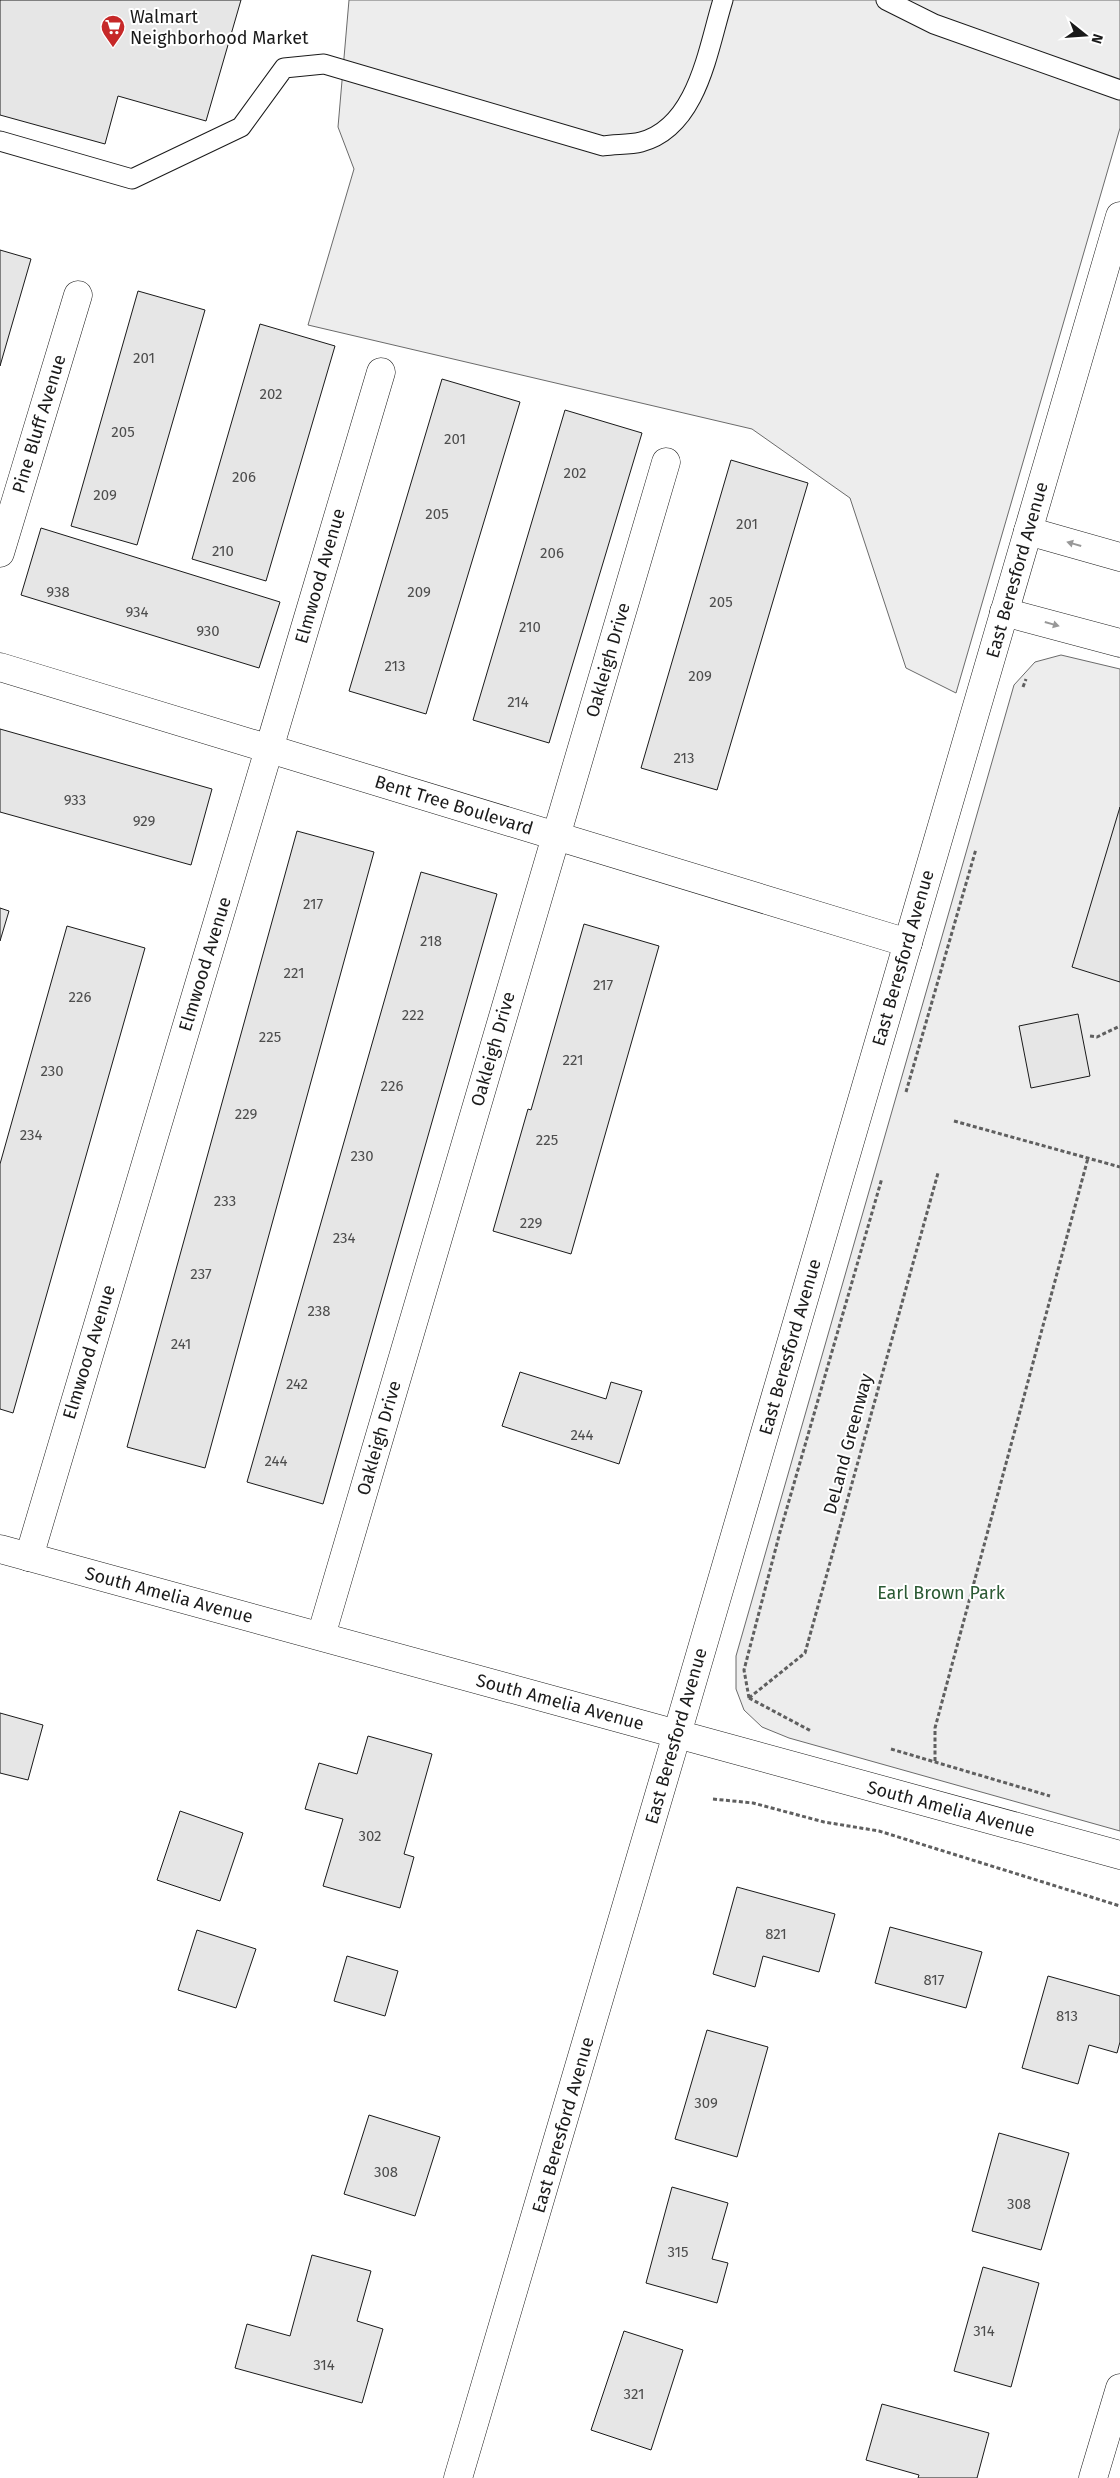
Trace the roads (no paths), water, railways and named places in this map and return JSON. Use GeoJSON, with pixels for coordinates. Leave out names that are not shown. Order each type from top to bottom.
{"type":"FeatureCollection","features":[{"type":"Feature","properties":{"kind":"street","name":"East Beresford Avenue"},"geometry":{"type":"LineString","coordinates":[[458,2478],[1120,216]]}},
{"type":"Feature","properties":{"kind":"street","name":"Pine Bluff Avenue"},"geometry":{"type":"LineString","coordinates":[[0,553],[78,295]]}},
{"type":"Feature","properties":{"kind":"street","name":"Elmwood Avenue"},"geometry":{"type":"LineString","coordinates":[[29,1556],[381,372]]}},
{"type":"Feature","properties":{"kind":"street","name":"Oakleigh Drive"},"geometry":{"type":"LineString","coordinates":[[321,1636],[666,462]]}},
{"type":"Feature","properties":{"kind":"street"},"geometry":{"type":"LineString","coordinates":[[1028,531],[1120,557]]}},
{"type":"Feature","properties":{"kind":"street"},"geometry":{"type":"LineString","coordinates":[[1004,612],[1120,644]]}},
{"type":"Feature","properties":{"kind":"street","name":"Bent Tree Boulevard"},"geometry":{"type":"LineString","coordinates":[[0,667],[908,943]]}},
{"type":"Feature","properties":{"kind":"street","name":"South Amelia Avenue"},"geometry":{"type":"LineString","coordinates":[[0,1549],[1120,1855]]}},
{"type":"Feature","properties":{"kind":"street"},"geometry":{"type":"LineString","coordinates":[[1093,2478],[1120,2388]]}},
{"type":"Feature","properties":{"kind":"lane"},"geometry":{"type":"LineString","coordinates":[[0,142],[132,179],[241,127],[284,68],[324,64],[603,146],[642,142],[671,127],[694,96],[723,0]]}},
{"type":"Feature","properties":{"kind":"lane"},"geometry":{"type":"LineString","coordinates":[[886,0],[934,24],[1120,90]]}},
{"type":"Feature","properties":{"kind":"place","name":"Walmart Neighborhood Market"},"geometry":{"type":"Point","coordinates":[113,48]}},
{"type":"Feature","properties":{"kind":"park label","name":"Earl Brown Park"},"geometry":{"type":"Point","coordinates":[941,1593]}}]}
